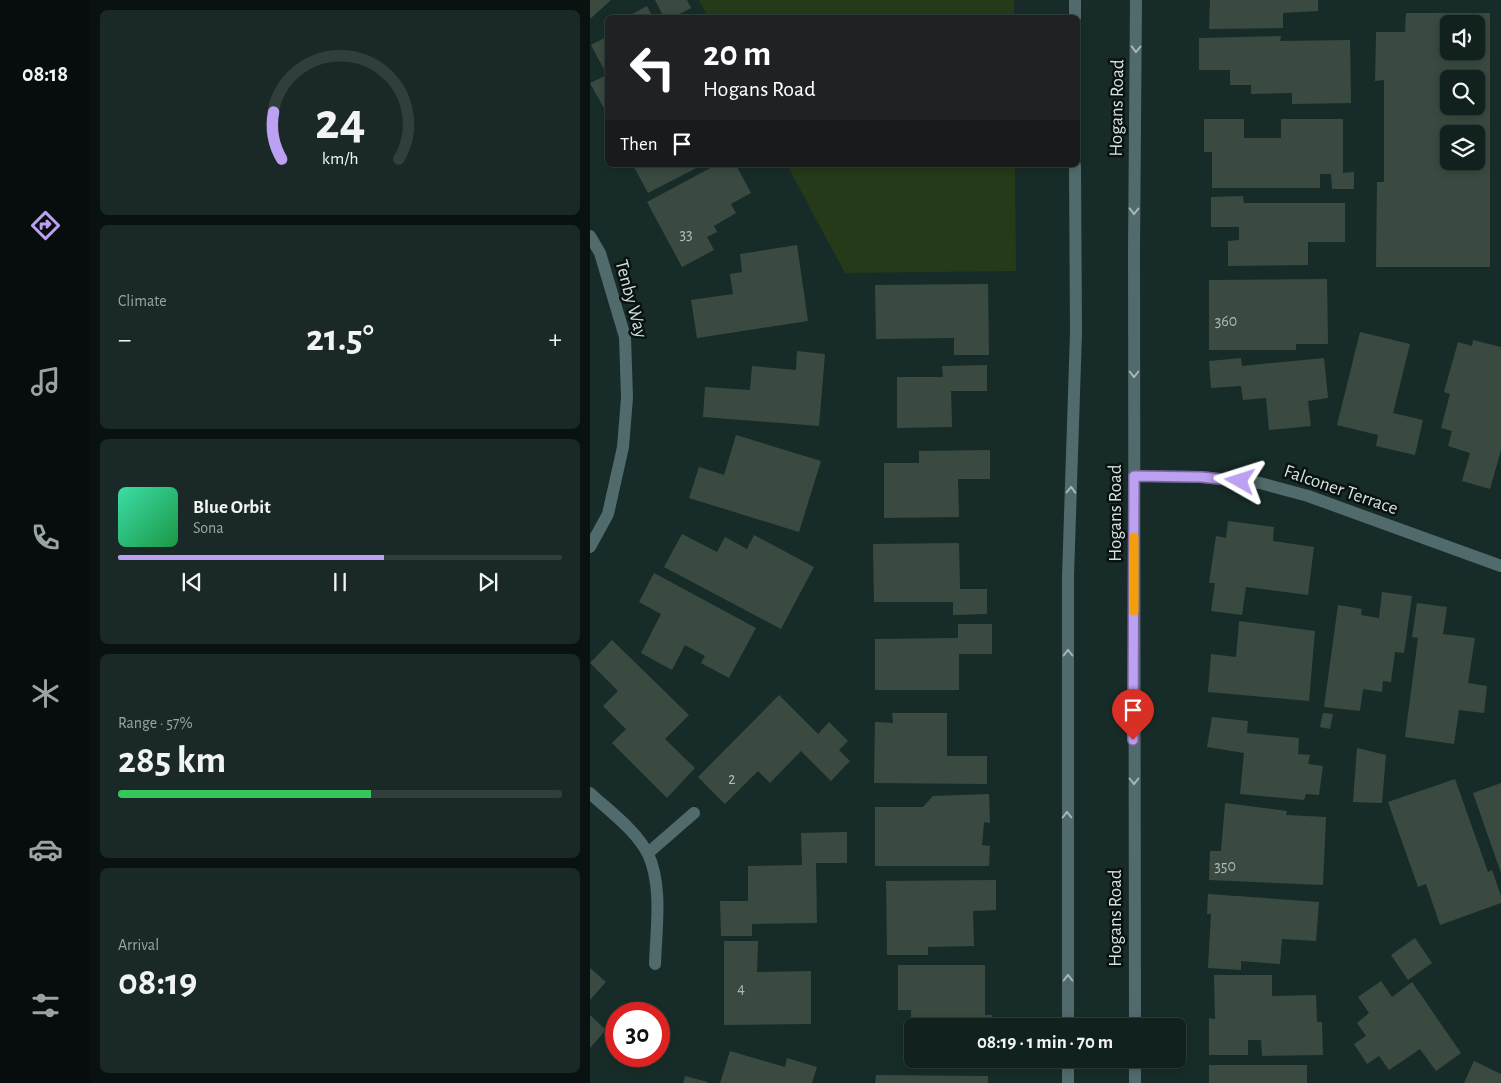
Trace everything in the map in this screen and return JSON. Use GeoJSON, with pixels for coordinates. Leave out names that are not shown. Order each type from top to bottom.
{"type":"FeatureCollection","features":[{"type":"Feature","properties":{"kind":"street"},"geometry":{"type":"LineString","coordinates":[[1075,0],[1075,15]]}},
{"type":"Feature","properties":{"kind":"street","name":"Hogans Road"},"geometry":{"type":"LineString","coordinates":[[1134,1018],[1136,0]]}},
{"type":"Feature","properties":{"kind":"street"},"geometry":{"type":"LineString","coordinates":[[1068,1018],[1068,585],[1076,333],[1076,167]]}},
{"type":"Feature","properties":{"kind":"street","name":"Tenby Way"},"geometry":{"type":"LineString","coordinates":[[590,236],[600,254],[625,337],[627,398],[623,447],[608,514],[590,547]]}},
{"type":"Feature","properties":{"kind":"street","name":"Falconer Terrace"},"geometry":{"type":"LineString","coordinates":[[1134,476],[1201,477],[1260,483],[1308,496],[1501,566]]}},
{"type":"Feature","properties":{"kind":"street"},"geometry":{"type":"LineString","coordinates":[[590,793],[635,836],[648,853],[654,872],[657,897],[655,964]]}},
{"type":"Feature","properties":{"kind":"street"},"geometry":{"type":"LineString","coordinates":[[648,853],[694,813]]}},
{"type":"Feature","properties":{"kind":"street"},"geometry":{"type":"LineString","coordinates":[[1068,1068],[1068,1083]]}},
{"type":"Feature","properties":{"kind":"street"},"geometry":{"type":"LineString","coordinates":[[1135,1068],[1135,1083]]}},
{"type":"Feature","properties":{"kind":"green space"},"geometry":{"type":"Polygon","coordinates":[[[699,0],[1014,0],[1014,15],[707,15],[699,0]]]}},
{"type":"Feature","properties":{"kind":"green space"},"geometry":{"type":"Polygon","coordinates":[[[788,167],[1015,167],[1016,271],[845,273],[788,167]]]}},
{"type":"Feature","properties":{"kind":"building"},"geometry":{"type":"Polygon","coordinates":[[[590,0],[611,0],[590,19],[590,0]]]}},
{"type":"Feature","properties":{"kind":"building"},"geometry":{"type":"Polygon","coordinates":[[[655,0],[687,0],[691,8],[678,15],[662,15],[655,0]]]}},
{"type":"Feature","properties":{"kind":"building"},"geometry":{"type":"Polygon","coordinates":[[[1210,0],[1318,0],[1318,11],[1283,13],[1283,28],[1209,29],[1210,0]]]}},
{"type":"Feature","properties":{"kind":"building"},"geometry":{"type":"Polygon","coordinates":[[[647,6],[652,15],[630,15],[647,6]]]}},
{"type":"Feature","properties":{"kind":"building"},"geometry":{"type":"Polygon","coordinates":[[[1406,13],[1490,13],[1490,267],[1376,267],[1377,182],[1384,182],[1384,80],[1375,81],[1376,32],[1405,32],[1406,13]]]}},
{"type":"Feature","properties":{"kind":"building"},"geometry":{"type":"Polygon","coordinates":[[[1281,36],[1280,41],[1350,40],[1351,103],[1292,104],[1292,93],[1251,94],[1251,85],[1230,85],[1230,70],[1199,70],[1199,38],[1281,36]]]}},
{"type":"Feature","properties":{"kind":"building"},"geometry":{"type":"Polygon","coordinates":[[[605,38],[605,71],[591,45],[605,38]]]}},
{"type":"Feature","properties":{"kind":"building"},"geometry":{"type":"Polygon","coordinates":[[[605,76],[605,110],[590,83],[605,76]]]}},
{"type":"Feature","properties":{"kind":"building"},"geometry":{"type":"Polygon","coordinates":[[[1204,119],[1244,119],[1244,138],[1281,138],[1281,119],[1343,119],[1343,173],[1354,172],[1354,189],[1332,189],[1331,174],[1320,174],[1320,188],[1212,188],[1212,152],[1204,152],[1204,119]]]}},
{"type":"Feature","properties":{"kind":"building"},"geometry":{"type":"Polygon","coordinates":[[[634,167],[698,167],[648,193],[634,167]]]}},
{"type":"Feature","properties":{"kind":"building"},"geometry":{"type":"Polygon","coordinates":[[[712,167],[737,167],[751,193],[731,204],[736,213],[714,226],[717,232],[707,237],[714,250],[682,267],[647,202],[712,167]]]}},
{"type":"Feature","properties":{"kind":"building"},"geometry":{"type":"Polygon","coordinates":[[[1243,196],[1244,203],[1345,203],[1345,242],[1308,242],[1308,265],[1228,266],[1228,241],[1239,240],[1239,227],[1211,227],[1211,197],[1243,196]]]}},
{"type":"Feature","properties":{"kind":"building"},"geometry":{"type":"Polygon","coordinates":[[[797,245],[808,321],[697,338],[691,300],[733,294],[730,274],[742,272],[740,254],[797,245]]]}},
{"type":"Feature","properties":{"kind":"building"},"geometry":{"type":"Polygon","coordinates":[[[1327,279],[1328,344],[1296,344],[1296,350],[1209,350],[1209,280],[1327,279]]]}},
{"type":"Feature","properties":{"kind":"building"},"geometry":{"type":"Polygon","coordinates":[[[988,284],[989,355],[954,355],[954,338],[876,339],[875,285],[988,284]]]}},
{"type":"Feature","properties":{"kind":"building"},"geometry":{"type":"Polygon","coordinates":[[[1360,332],[1410,344],[1393,413],[1423,420],[1415,455],[1376,446],[1378,435],[1337,425],[1360,332]]]}},
{"type":"Feature","properties":{"kind":"building"},"geometry":{"type":"Polygon","coordinates":[[[1473,340],[1501,347],[1501,450],[1490,489],[1462,481],[1470,453],[1448,446],[1452,431],[1441,428],[1450,394],[1444,392],[1458,342],[1472,346],[1473,340]]]}},
{"type":"Feature","properties":{"kind":"building"},"geometry":{"type":"Polygon","coordinates":[[[797,351],[825,354],[819,426],[703,417],[705,387],[750,390],[752,366],[796,370],[797,351]]]}},
{"type":"Feature","properties":{"kind":"building"},"geometry":{"type":"Polygon","coordinates":[[[1241,358],[1242,366],[1324,358],[1328,398],[1308,401],[1311,426],[1269,430],[1266,398],[1243,400],[1241,386],[1211,388],[1209,361],[1241,358]]]}},
{"type":"Feature","properties":{"kind":"building"},"geometry":{"type":"Polygon","coordinates":[[[987,365],[987,391],[951,391],[952,427],[897,428],[897,377],[943,377],[942,366],[987,365]]]}},
{"type":"Feature","properties":{"kind":"building"},"geometry":{"type":"Polygon","coordinates":[[[736,435],[821,461],[799,532],[689,498],[699,467],[724,475],[736,435]]]}},
{"type":"Feature","properties":{"kind":"building"},"geometry":{"type":"Polygon","coordinates":[[[990,450],[990,479],[958,479],[959,517],[884,518],[884,463],[919,463],[919,451],[990,450]]]}},
{"type":"Feature","properties":{"kind":"building"},"geometry":{"type":"Polygon","coordinates":[[[1228,521],[1274,527],[1273,541],[1314,547],[1308,595],[1246,587],[1242,615],[1211,611],[1215,583],[1209,583],[1216,536],[1226,538],[1228,521]]]}},
{"type":"Feature","properties":{"kind":"building"},"geometry":{"type":"Polygon","coordinates":[[[682,534],[717,552],[725,537],[747,549],[754,535],[814,567],[781,629],[664,567],[682,534]]]}},
{"type":"Feature","properties":{"kind":"building"},"geometry":{"type":"Polygon","coordinates":[[[959,543],[960,589],[987,589],[987,614],[953,615],[953,602],[874,602],[873,544],[959,543]]]}},
{"type":"Feature","properties":{"kind":"building"},"geometry":{"type":"Polygon","coordinates":[[[654,573],[756,628],[729,678],[701,663],[705,656],[685,645],[672,670],[641,653],[661,614],[639,602],[654,573]]]}},
{"type":"Feature","properties":{"kind":"building"},"geometry":{"type":"Polygon","coordinates":[[[1382,592],[1412,596],[1404,653],[1395,652],[1391,682],[1383,681],[1382,692],[1363,689],[1360,711],[1324,707],[1338,605],[1362,609],[1361,615],[1379,618],[1382,592]]]}},
{"type":"Feature","properties":{"kind":"building"},"geometry":{"type":"Polygon","coordinates":[[[1417,603],[1447,607],[1443,634],[1475,638],[1468,683],[1487,686],[1484,713],[1459,710],[1454,744],[1405,737],[1418,638],[1412,637],[1417,603]]]}},
{"type":"Feature","properties":{"kind":"building"},"geometry":{"type":"Polygon","coordinates":[[[1239,621],[1315,631],[1309,701],[1208,692],[1211,654],[1236,657],[1239,621]]]}},
{"type":"Feature","properties":{"kind":"building"},"geometry":{"type":"Polygon","coordinates":[[[958,624],[992,624],[992,654],[959,654],[959,690],[875,690],[875,639],[958,638],[958,624]]]}},
{"type":"Feature","properties":{"kind":"building"},"geometry":{"type":"Polygon","coordinates":[[[612,640],[689,715],[665,739],[695,768],[667,798],[612,743],[626,729],[603,706],[618,691],[590,663],[612,640]]]}},
{"type":"Feature","properties":{"kind":"building"},"geometry":{"type":"Polygon","coordinates":[[[779,695],[818,734],[829,722],[848,741],[839,750],[850,761],[831,781],[801,751],[770,783],[758,771],[725,804],[698,777],[779,695]]]}},
{"type":"Feature","properties":{"kind":"building"},"geometry":{"type":"Polygon","coordinates":[[[892,713],[947,713],[947,756],[987,756],[987,784],[874,783],[875,722],[893,723],[892,713]]]}},
{"type":"Feature","properties":{"kind":"building"},"geometry":{"type":"Polygon","coordinates":[[[1323,713],[1333,714],[1330,729],[1320,727],[1323,713]]]}},
{"type":"Feature","properties":{"kind":"building"},"geometry":{"type":"Polygon","coordinates":[[[1212,717],[1248,721],[1247,733],[1299,738],[1298,754],[1310,755],[1308,764],[1323,766],[1319,795],[1306,794],[1304,800],[1240,794],[1244,753],[1207,747],[1212,717]]]}},
{"type":"Feature","properties":{"kind":"building"},"geometry":{"type":"Polygon","coordinates":[[[1357,748],[1386,755],[1382,803],[1353,802],[1357,748]]]}},
{"type":"Feature","properties":{"kind":"building"},"geometry":{"type":"Polygon","coordinates":[[[1455,779],[1488,872],[1492,870],[1501,896],[1501,903],[1440,925],[1426,884],[1418,887],[1388,802],[1455,779]]]}},
{"type":"Feature","properties":{"kind":"building"},"geometry":{"type":"Polygon","coordinates":[[[1501,783],[1501,873],[1473,793],[1501,783]]]}},
{"type":"Feature","properties":{"kind":"building"},"geometry":{"type":"Polygon","coordinates":[[[989,794],[990,823],[984,822],[982,845],[990,846],[989,866],[875,866],[875,807],[923,807],[933,796],[989,794]]]}},
{"type":"Feature","properties":{"kind":"building"},"geometry":{"type":"Polygon","coordinates":[[[1225,803],[1287,811],[1286,815],[1326,817],[1323,885],[1209,880],[1210,851],[1221,851],[1225,803]]]}},
{"type":"Feature","properties":{"kind":"building"},"geometry":{"type":"Polygon","coordinates":[[[847,832],[847,863],[816,863],[817,923],[752,924],[752,936],[721,936],[720,901],[748,901],[748,866],[802,865],[801,833],[847,832]]]}},
{"type":"Feature","properties":{"kind":"building"},"geometry":{"type":"Polygon","coordinates":[[[996,880],[996,910],[973,911],[974,946],[928,947],[928,955],[887,955],[886,881],[996,880]]]}},
{"type":"Feature","properties":{"kind":"building"},"geometry":{"type":"Polygon","coordinates":[[[1208,894],[1319,902],[1316,941],[1282,939],[1280,964],[1241,961],[1241,970],[1208,968],[1211,914],[1207,914],[1208,894]]]}},
{"type":"Feature","properties":{"kind":"building"},"geometry":{"type":"Polygon","coordinates":[[[1415,938],[1432,963],[1408,980],[1391,955],[1415,938]]]}},
{"type":"Feature","properties":{"kind":"building"},"geometry":{"type":"Polygon","coordinates":[[[724,941],[758,941],[757,972],[811,971],[811,1024],[724,1025],[724,941]]]}},
{"type":"Feature","properties":{"kind":"building"},"geometry":{"type":"Polygon","coordinates":[[[898,965],[985,965],[985,1015],[992,1015],[992,1018],[911,1018],[911,1010],[898,1010],[898,965]]]}},
{"type":"Feature","properties":{"kind":"building"},"geometry":{"type":"Polygon","coordinates":[[[590,968],[606,982],[590,1000],[590,968]]]}},
{"type":"Feature","properties":{"kind":"building"},"geometry":{"type":"Polygon","coordinates":[[[1214,975],[1272,975],[1272,996],[1316,995],[1317,1022],[1322,1022],[1323,1055],[1262,1056],[1261,1040],[1248,1040],[1248,1055],[1209,1055],[1209,1018],[1215,1019],[1214,975]]]}},
{"type":"Feature","properties":{"kind":"building"},"geometry":{"type":"Polygon","coordinates":[[[1381,981],[1392,997],[1412,982],[1461,1053],[1436,1071],[1420,1049],[1389,1070],[1379,1056],[1367,1064],[1354,1044],[1366,1036],[1357,1023],[1369,1013],[1358,997],[1381,981]]]}},
{"type":"Feature","properties":{"kind":"building"},"geometry":{"type":"Polygon","coordinates":[[[590,1015],[605,1031],[590,1048],[590,1015]]]}},
{"type":"Feature","properties":{"kind":"building"},"geometry":{"type":"Polygon","coordinates":[[[730,1051],[785,1067],[787,1058],[817,1067],[812,1083],[720,1083],[730,1051]]]}},
{"type":"Feature","properties":{"kind":"building"},"geometry":{"type":"Polygon","coordinates":[[[1474,1061],[1501,1074],[1501,1083],[1464,1083],[1474,1061]]]}},
{"type":"Feature","properties":{"kind":"building"},"geometry":{"type":"Polygon","coordinates":[[[1209,1065],[1307,1065],[1307,1083],[1209,1083],[1209,1065]]]}},
{"type":"Feature","properties":{"kind":"building"},"geometry":{"type":"Polygon","coordinates":[[[876,1075],[988,1076],[988,1083],[875,1083],[876,1075]]]}},
{"type":"Feature","properties":{"kind":"building"},"geometry":{"type":"Polygon","coordinates":[[[685,1076],[708,1082],[708,1083],[683,1083],[685,1076]]]}},
{"type":"Feature","properties":{"kind":"slow traffic"},"geometry":{"type":"LineString","coordinates":[[1134,537],[1134,611]]}},
{"type":"Feature","properties":{"kind":"route"},"geometry":{"type":"LineString","coordinates":[[1133,740],[1134,476],[1201,477],[1240,481]]}}]}
